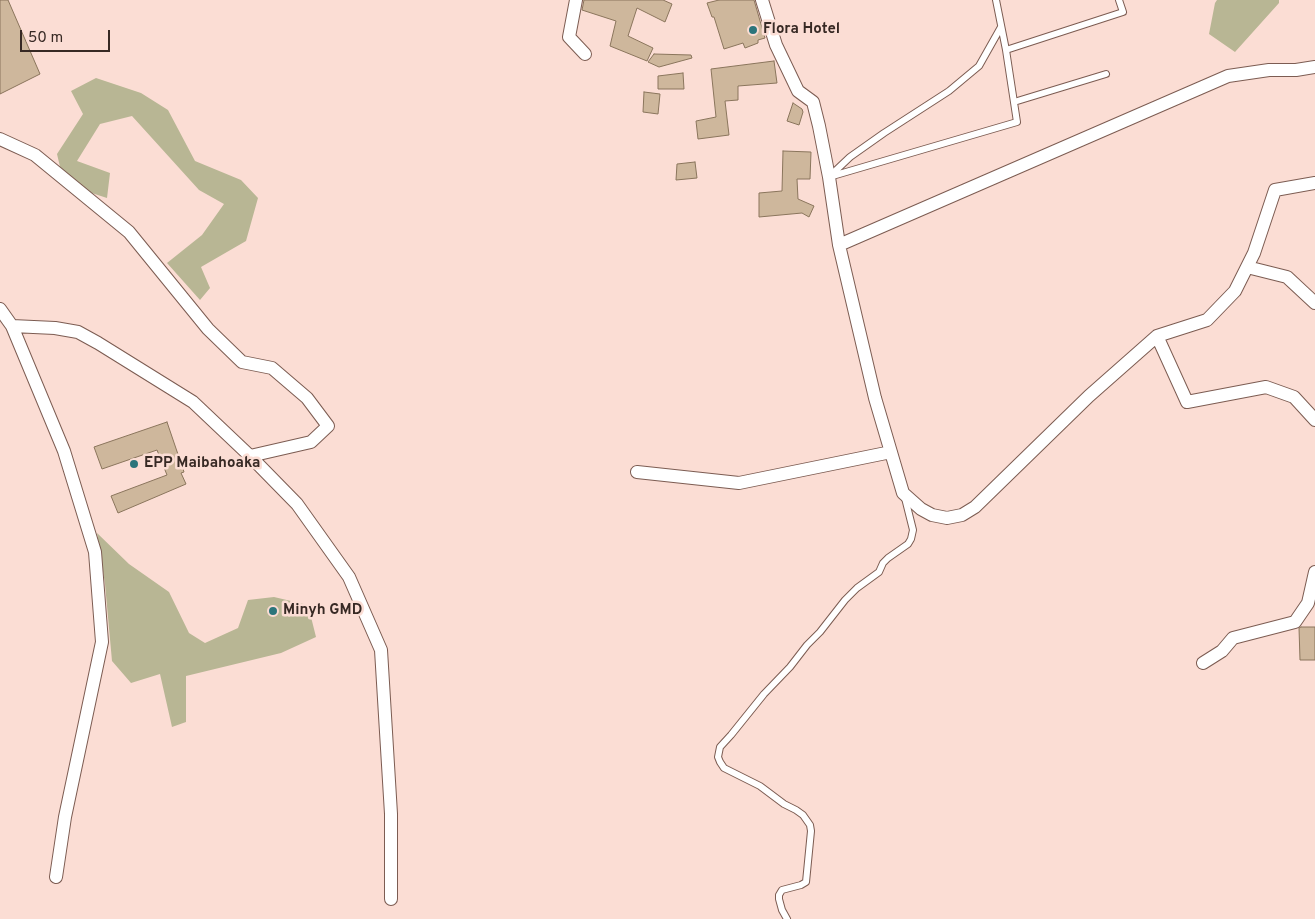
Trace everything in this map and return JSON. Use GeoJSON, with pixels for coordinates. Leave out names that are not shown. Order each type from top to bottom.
{"type":"FeatureCollection","features":[{"type":"Feature","properties":{"kind":"street"},"geometry":{"type":"LineString","coordinates":[[576,0],[569,37],[585,54]]}},
{"type":"Feature","properties":{"kind":"street"},"geometry":{"type":"LineString","coordinates":[[762,0],[776,44],[798,91],[813,102],[829,177],[839,245],[875,398],[903,493],[920,509],[932,515],[948,518],[962,515],[975,507],[1089,396],[1157,336],[1207,320],[1235,291],[1254,253],[1275,190],[1315,183]]}},
{"type":"Feature","properties":{"kind":"street"},"geometry":{"type":"LineString","coordinates":[[839,245],[1228,76],[1269,70],[1296,70],[1315,67]]}},
{"type":"Feature","properties":{"kind":"street"},"geometry":{"type":"LineString","coordinates":[[0,139],[35,155],[129,232],[208,329],[242,362],[272,368],[307,398],[328,426],[311,442],[250,456]]}},
{"type":"Feature","properties":{"kind":"street"},"geometry":{"type":"LineString","coordinates":[[1247,267],[1287,277],[1315,303]]}},
{"type":"Feature","properties":{"kind":"street"},"geometry":{"type":"LineString","coordinates":[[0,309],[12,326],[64,451],[95,552],[102,642],[65,817],[56,877]]}},
{"type":"Feature","properties":{"kind":"street"},"geometry":{"type":"LineString","coordinates":[[12,326],[63,329],[78,332],[192,402],[250,456],[297,504],[349,577],[381,650],[391,814],[390,899]]}},
{"type":"Feature","properties":{"kind":"street"},"geometry":{"type":"LineString","coordinates":[[1157,336],[1187,402],[1266,387],[1294,398],[1315,420]]}},
{"type":"Feature","properties":{"kind":"street"},"geometry":{"type":"LineString","coordinates":[[636,472],[738,483],[891,452]]}},
{"type":"Feature","properties":{"kind":"street"},"geometry":{"type":"LineString","coordinates":[[1203,664],[1222,651],[1233,638],[1295,622],[1308,603],[1315,572]]}},
{"type":"Feature","properties":{"kind":"lane"},"geometry":{"type":"LineString","coordinates":[[829,177],[1017,122],[996,0]]}},
{"type":"Feature","properties":{"kind":"lane"},"geometry":{"type":"LineString","coordinates":[[1006,50],[1123,12],[1119,0]]}},
{"type":"Feature","properties":{"kind":"lane"},"geometry":{"type":"LineString","coordinates":[[829,177],[850,157],[949,91],[978,66],[1001,27]]}},
{"type":"Feature","properties":{"kind":"lane"},"geometry":{"type":"LineString","coordinates":[[1014,102],[1106,74]]}},
{"type":"Feature","properties":{"kind":"lane"},"geometry":{"type":"LineString","coordinates":[[787,919],[782,910],[779,895],[782,890],[806,882],[810,826],[804,815],[784,804],[760,786],[724,768],[718,757],[720,747],[764,694],[820,632],[845,600],[857,588],[879,572],[888,558],[908,544],[911,539],[912,526],[903,493]]}},
{"type":"Feature","properties":{"kind":"shaded area"},"geometry":{"type":"Polygon","coordinates":[[[1217,0],[1279,0],[1279,3],[1235,52],[1209,34],[1217,0]]]}},
{"type":"Feature","properties":{"kind":"shaded area"},"geometry":{"type":"Polygon","coordinates":[[[96,78],[141,93],[168,110],[195,161],[241,180],[258,198],[246,241],[201,267],[210,288],[200,300],[167,263],[202,235],[224,204],[199,190],[132,116],[100,124],[77,161],[110,173],[107,198],[64,184],[57,154],[83,114],[71,91],[96,78]]]}},
{"type":"Feature","properties":{"kind":"shaded area"},"geometry":{"type":"Polygon","coordinates":[[[97,533],[129,564],[169,592],[189,633],[205,643],[238,628],[248,600],[274,597],[308,605],[316,637],[281,653],[186,676],[186,722],[172,727],[160,674],[131,683],[112,661],[105,584],[97,533]]]}},
{"type":"Feature","properties":{"kind":"building"},"geometry":{"type":"Polygon","coordinates":[[[0,0],[8,0],[40,74],[0,94],[0,0]]]}},
{"type":"Feature","properties":{"kind":"building"},"geometry":{"type":"Polygon","coordinates":[[[584,0],[663,0],[672,4],[665,22],[637,8],[628,36],[653,48],[647,61],[610,46],[616,21],[582,10],[584,0]]]}},
{"type":"Feature","properties":{"kind":"building"},"geometry":{"type":"Polygon","coordinates":[[[719,0],[754,0],[765,38],[745,48],[743,43],[724,49],[714,17],[712,17],[707,3],[719,0]]]}},
{"type":"Feature","properties":{"kind":"building"},"geometry":{"type":"Polygon","coordinates":[[[654,54],[691,55],[692,58],[659,67],[648,62],[654,54]]]}},
{"type":"Feature","properties":{"kind":"building"},"geometry":{"type":"Polygon","coordinates":[[[774,61],[777,83],[738,86],[738,100],[725,101],[729,135],[698,139],[696,121],[716,117],[711,69],[774,61]]]}},
{"type":"Feature","properties":{"kind":"building"},"geometry":{"type":"Polygon","coordinates":[[[683,73],[684,89],[658,89],[658,76],[683,73]]]}},
{"type":"Feature","properties":{"kind":"building"},"geometry":{"type":"Polygon","coordinates":[[[644,92],[660,94],[658,114],[643,112],[644,92]]]}},
{"type":"Feature","properties":{"kind":"building"},"geometry":{"type":"Polygon","coordinates":[[[793,103],[802,109],[803,112],[799,125],[787,121],[793,103]]]}},
{"type":"Feature","properties":{"kind":"building"},"geometry":{"type":"Polygon","coordinates":[[[783,151],[811,152],[810,179],[797,179],[798,199],[814,206],[809,217],[802,213],[759,217],[759,193],[782,191],[783,151]]]}},
{"type":"Feature","properties":{"kind":"building"},"geometry":{"type":"Polygon","coordinates":[[[695,162],[697,178],[676,180],[677,164],[695,162]]]}},
{"type":"Feature","properties":{"kind":"building"},"geometry":{"type":"Polygon","coordinates":[[[167,422],[184,472],[181,473],[186,484],[118,513],[111,496],[167,475],[157,450],[102,469],[94,447],[167,422]]]}},
{"type":"Feature","properties":{"kind":"building"},"geometry":{"type":"Polygon","coordinates":[[[1315,627],[1315,660],[1300,660],[1299,628],[1315,627]]]}},
{"type":"Feature","properties":{"kind":"place","name":"Flora Hotel"},"geometry":{"type":"Point","coordinates":[753,30]}},
{"type":"Feature","properties":{"kind":"place","name":"EPP Maibahoaka"},"geometry":{"type":"Point","coordinates":[134,464]}},
{"type":"Feature","properties":{"kind":"place","name":"Minyh GMD"},"geometry":{"type":"Point","coordinates":[273,611]}}]}
